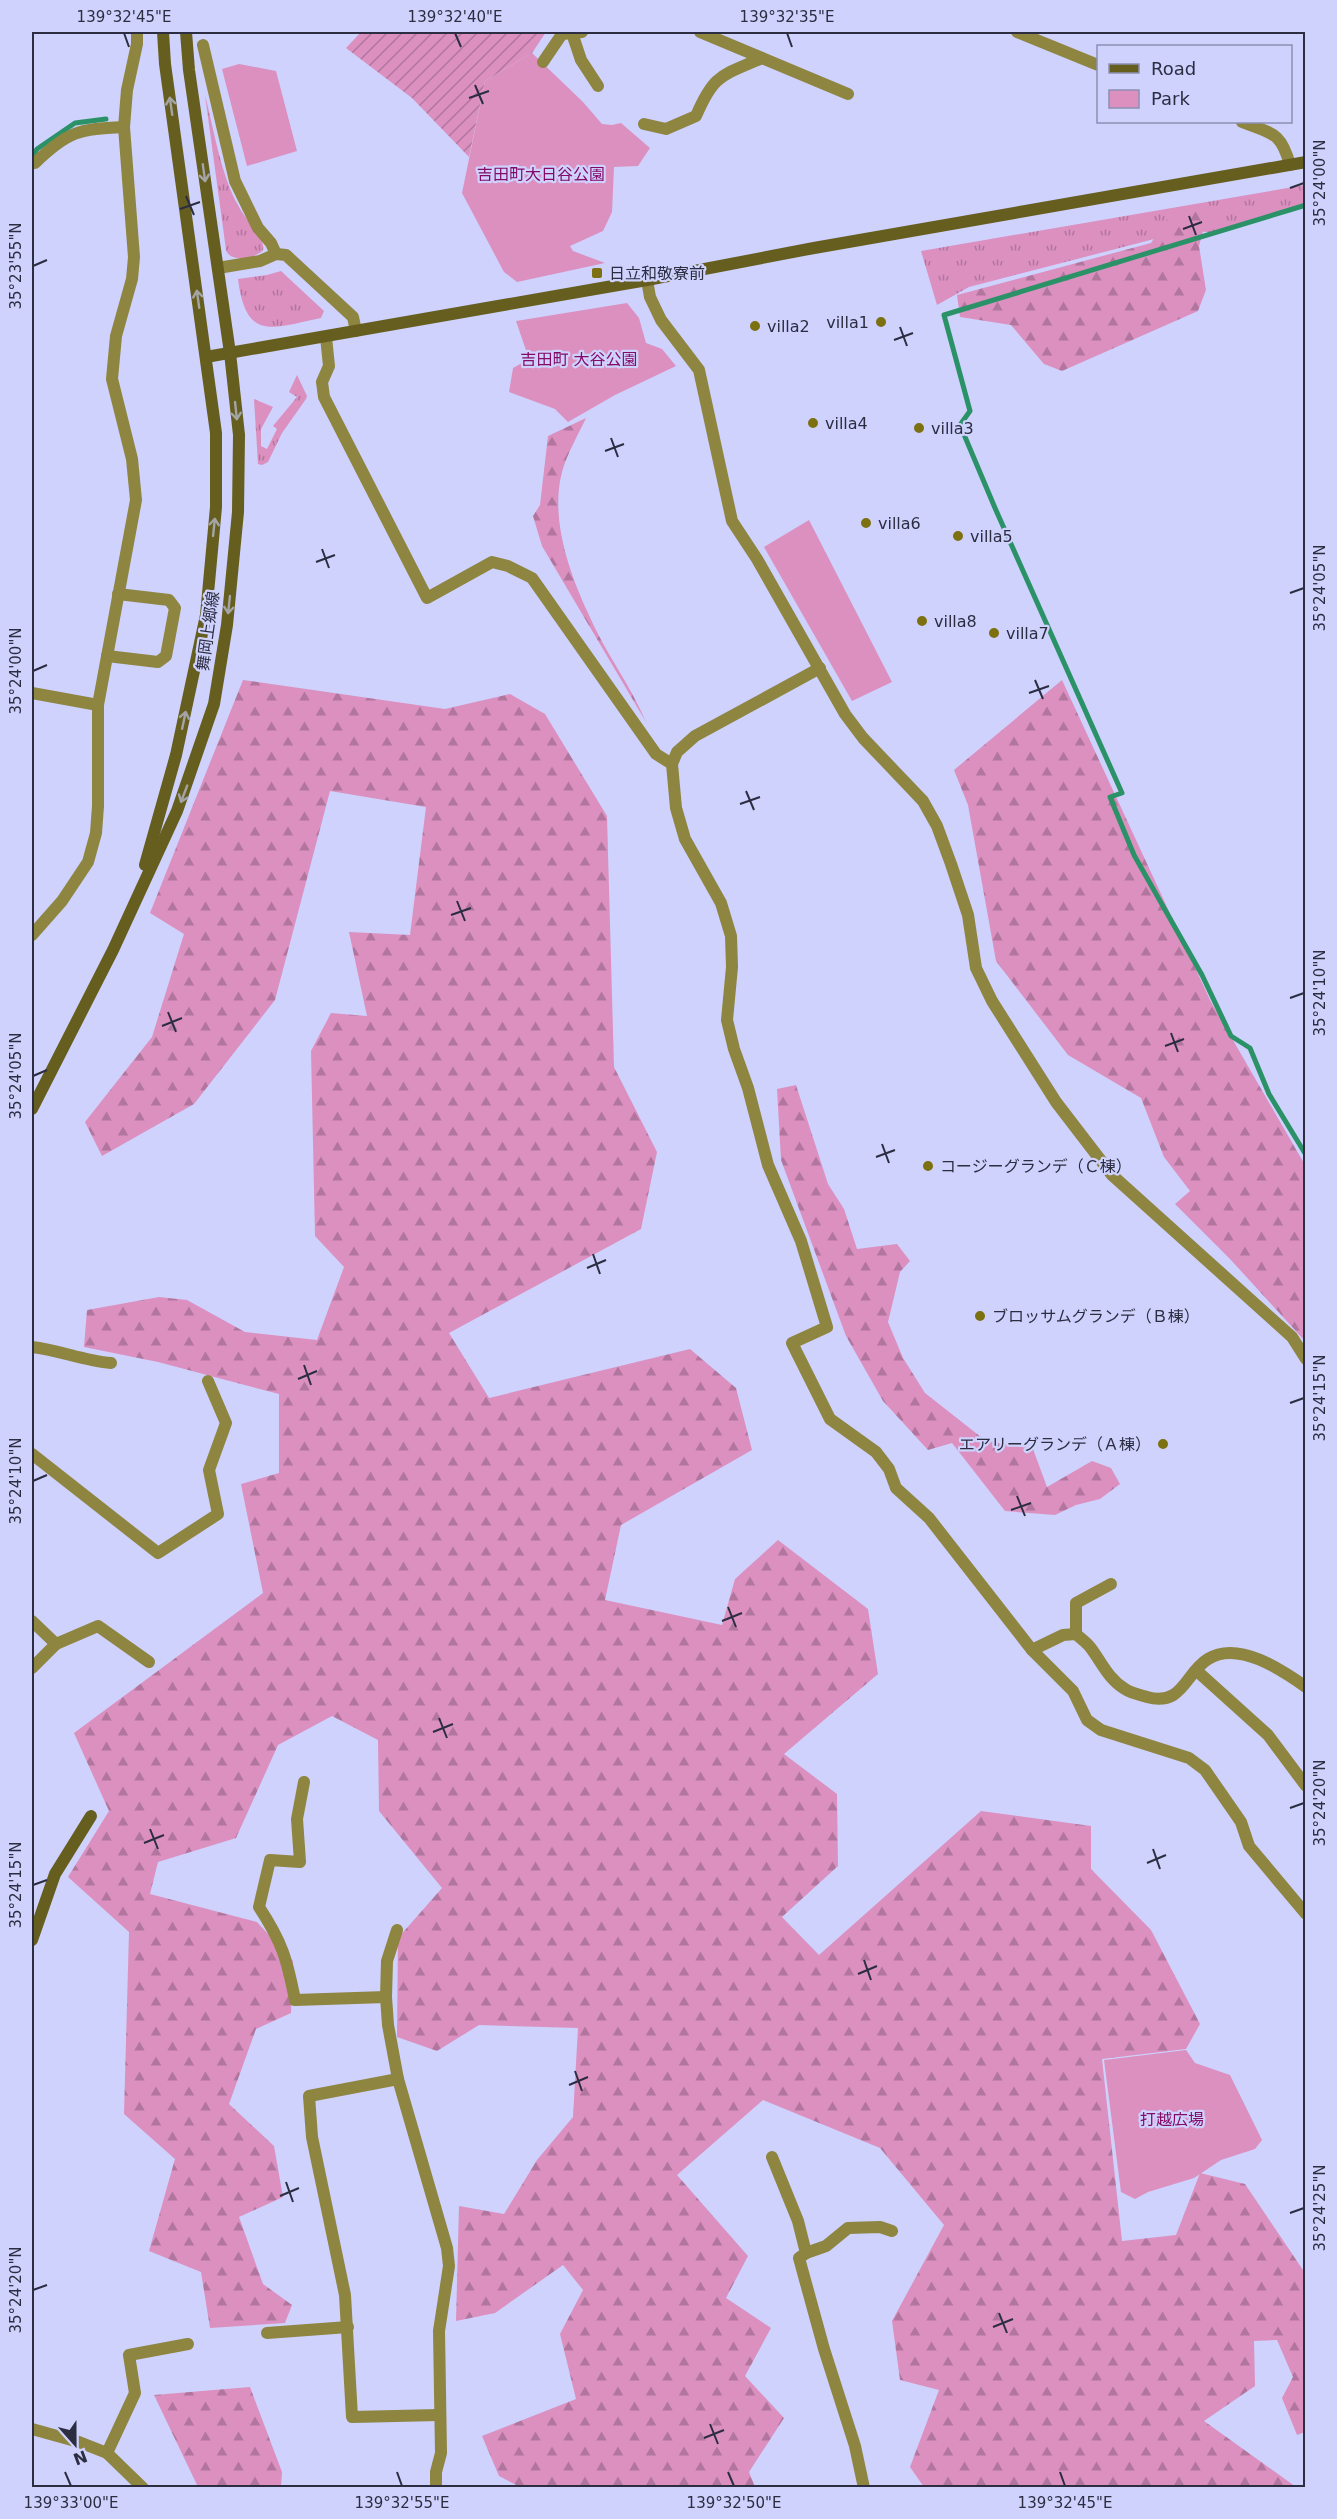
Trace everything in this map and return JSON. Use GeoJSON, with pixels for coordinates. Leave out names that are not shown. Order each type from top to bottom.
{"type":"FeatureCollection","features":[{"type":"Feature","properties":{"kind":"street"},"geometry":{"type":"LineString","coordinates":[[32,935],[63,901],[88,862],[96,833],[98,705],[136,500],[132,459],[112,379],[116,336],[132,279],[134,256],[124,127],[127,90],[138,44],[137,32]]}},
{"type":"Feature","properties":{"kind":"street","name":"舞岡上郷線"},"geometry":{"type":"LineString","coordinates":[[136,898],[176,755],[206,615],[216,507],[216,433],[166,75],[163,32]]}},
{"type":"Feature","properties":{"kind":"street","name":"舞岡上郷線"},"geometry":{"type":"LineString","coordinates":[[32,1109],[113,950],[177,812],[214,704],[227,625],[238,512],[239,435],[230,353],[189,70],[186,32]]}},
{"type":"Feature","properties":{"kind":"street"},"geometry":{"type":"LineString","coordinates":[[543,62],[562,34],[577,32],[581,60],[598,86]]}},
{"type":"Feature","properties":{"kind":"street"},"geometry":{"type":"LineString","coordinates":[[700,32],[848,94]]}},
{"type":"Feature","properties":{"kind":"street"},"geometry":{"type":"LineString","coordinates":[[1017,32],[1097,65]]}},
{"type":"Feature","properties":{"kind":"street"},"geometry":{"type":"LineString","coordinates":[[203,45],[235,181],[258,228],[271,243],[276,254]]}},
{"type":"Feature","properties":{"kind":"street"},"geometry":{"type":"LineString","coordinates":[[644,124],[666,129],[696,116],[707,90],[721,75],[762,58]]}},
{"type":"Feature","properties":{"kind":"street"},"geometry":{"type":"LineString","coordinates":[[1245,123],[1276,135],[1285,146],[1290,165]]}},
{"type":"Feature","properties":{"kind":"street"},"geometry":{"type":"LineString","coordinates":[[33,163],[54,145],[80,130],[124,127]]}},
{"type":"Feature","properties":{"kind":"street"},"geometry":{"type":"LineString","coordinates":[[206,357],[1305,162]]}},
{"type":"Feature","properties":{"kind":"street"},"geometry":{"type":"LineString","coordinates":[[218,268],[260,261],[276,254],[286,255],[293,259],[353,317],[356,331]]}},
{"type":"Feature","properties":{"kind":"street"},"geometry":{"type":"LineString","coordinates":[[647,280],[651,297],[661,320],[699,370],[732,521],[757,559],[845,714],[863,738],[923,801],[937,826],[968,915],[976,968],[992,1000],[1056,1102],[1112,1175],[1292,1337],[1305,1359]]}},
{"type":"Feature","properties":{"kind":"street"},"geometry":{"type":"LineString","coordinates":[[326,337],[329,366],[322,382],[324,397],[427,598],[492,562],[508,566],[532,579],[656,754],[672,764]]}},
{"type":"Feature","properties":{"kind":"street"},"geometry":{"type":"LineString","coordinates":[[107,656],[158,662],[166,656],[175,608],[169,600],[118,594]]}},
{"type":"Feature","properties":{"kind":"street"},"geometry":{"type":"LineString","coordinates":[[820,668],[694,736],[677,752],[672,764],[676,808],[685,839],[721,903],[731,936],[732,967],[727,1020],[734,1048],[748,1088],[768,1165],[801,1241],[827,1327],[792,1343],[830,1419],[876,1452],[889,1469],[896,1488],[929,1518],[1032,1650],[1073,1691],[1087,1720],[1101,1730],[1174,1751],[1189,1758],[1205,1770],[1241,1822],[1249,1846],[1305,1914]]}},
{"type":"Feature","properties":{"kind":"street"},"geometry":{"type":"LineString","coordinates":[[32,693],[98,705]]}},
{"type":"Feature","properties":{"kind":"street"},"geometry":{"type":"LineString","coordinates":[[32,1347],[49,1349],[93,1362],[111,1364]]}},
{"type":"Feature","properties":{"kind":"street"},"geometry":{"type":"LineString","coordinates":[[33,1457],[158,1553],[218,1514],[209,1470],[226,1423],[208,1381]]}},
{"type":"Feature","properties":{"kind":"street"},"geometry":{"type":"LineString","coordinates":[[1076,1634],[1076,1603],[1111,1584]]}},
{"type":"Feature","properties":{"kind":"street"},"geometry":{"type":"LineString","coordinates":[[32,1621],[56,1644]]}},
{"type":"Feature","properties":{"kind":"street"},"geometry":{"type":"LineString","coordinates":[[32,1668],[56,1644],[99,1626],[149,1662]]}},
{"type":"Feature","properties":{"kind":"street"},"geometry":{"type":"LineString","coordinates":[[1032,1650],[1063,1635],[1076,1634],[1089,1646],[1105,1671],[1125,1689],[1155,1699],[1170,1697],[1182,1688],[1208,1659],[1219,1654],[1240,1654],[1273,1665],[1305,1687]]}},
{"type":"Feature","properties":{"kind":"street"},"geometry":{"type":"LineString","coordinates":[[1197,1671],[1268,1735],[1305,1786]]}},
{"type":"Feature","properties":{"kind":"street"},"geometry":{"type":"LineString","coordinates":[[304,1782],[297,1819],[300,1862],[270,1860],[259,1907],[280,1941],[294,2000],[386,1997]]}},
{"type":"Feature","properties":{"kind":"street"},"geometry":{"type":"LineString","coordinates":[[32,1940],[55,1874],[91,1816]]}},
{"type":"Feature","properties":{"kind":"street"},"geometry":{"type":"LineString","coordinates":[[397,1930],[387,1961],[388,2025],[398,2079],[447,2248],[448,2266],[439,2331],[441,2453],[436,2472],[436,2487]]}},
{"type":"Feature","properties":{"kind":"street"},"geometry":{"type":"LineString","coordinates":[[398,2079],[309,2096],[312,2137],[345,2295],[352,2417],[439,2415]]}},
{"type":"Feature","properties":{"kind":"street"},"geometry":{"type":"LineString","coordinates":[[772,2157],[798,2221],[806,2253]]}},
{"type":"Feature","properties":{"kind":"street"},"geometry":{"type":"LineString","coordinates":[[864,2487],[855,2446],[824,2349],[799,2258],[826,2246],[849,2228],[880,2227],[892,2231]]}},
{"type":"Feature","properties":{"kind":"street"},"geometry":{"type":"LineString","coordinates":[[267,2333],[348,2327]]}},
{"type":"Feature","properties":{"kind":"street"},"geometry":{"type":"LineString","coordinates":[[107,2454],[135,2393],[129,2355],[188,2344]]}},
{"type":"Feature","properties":{"kind":"street"},"geometry":{"type":"LineString","coordinates":[[32,2429],[79,2442],[107,2454],[142,2487]]}},
{"type":"Feature","properties":{"kind":"green space"},"geometry":{"type":"Polygon","coordinates":[[[361,32],[546,32],[532,53],[485,81],[469,157],[412,98],[346,48],[361,32]]]}},
{"type":"Feature","properties":{"kind":"green space","name":"吉田町大日谷公園"},"geometry":{"type":"Polygon","coordinates":[[[532,53],[583,102],[602,124],[621,123],[650,148],[638,166],[614,167],[612,212],[603,231],[570,246],[573,251],[605,263],[517,282],[504,272],[462,193],[485,81],[532,53]]]}},
{"type":"Feature","properties":{"kind":"green space"},"geometry":{"type":"Polygon","coordinates":[[[239,64],[276,71],[297,151],[247,166],[222,69],[239,64]]]}},
{"type":"Feature","properties":{"kind":"green space"},"geometry":{"type":"Polygon","coordinates":[[[205,95],[227,181],[239,207],[263,245],[263,250],[254,256],[232,257],[226,250],[205,95]]]}},
{"type":"Feature","properties":{"kind":"green space"},"geometry":{"type":"Polygon","coordinates":[[[1305,185],[1305,207],[1215,233],[1189,230],[969,287],[937,305],[921,251],[1305,185]]]}},
{"type":"Feature","properties":{"kind":"green space"},"geometry":{"type":"Polygon","coordinates":[[[1201,210],[1206,220],[1199,246],[1206,290],[1198,311],[1062,371],[1044,364],[1011,325],[960,317],[957,295],[1151,243],[1169,216],[1201,210]]]}},
{"type":"Feature","properties":{"kind":"green space"},"geometry":{"type":"Polygon","coordinates":[[[281,271],[324,311],[321,318],[275,327],[255,322],[247,313],[238,279],[281,271]]]}},
{"type":"Feature","properties":{"kind":"green space","name":"吉田町 大谷公園"},"geometry":{"type":"Polygon","coordinates":[[[627,303],[639,318],[646,343],[662,349],[676,366],[615,395],[568,422],[555,409],[509,392],[513,368],[529,359],[516,321],[627,303]]]}},
{"type":"Feature","properties":{"kind":"green space"},"geometry":{"type":"Polygon","coordinates":[[[297,375],[307,396],[306,399],[282,433],[268,462],[258,464],[254,399],[273,407],[261,429],[261,446],[267,449],[277,429],[273,426],[297,397],[289,392],[297,375]]]}},
{"type":"Feature","properties":{"kind":"green space"},"geometry":{"type":"Polygon","coordinates":[[[586,418],[562,472],[558,508],[563,544],[574,580],[594,627],[646,722],[542,546],[533,516],[540,505],[548,436],[586,418]]]}},
{"type":"Feature","properties":{"kind":"green space"},"geometry":{"type":"Polygon","coordinates":[[[809,520],[892,682],[852,701],[764,547],[809,520]]]}},
{"type":"Feature","properties":{"kind":"green space"},"geometry":{"type":"Polygon","coordinates":[[[243,680],[445,709],[510,694],[545,714],[607,816],[614,1067],[657,1152],[641,1229],[449,1333],[489,1398],[690,1349],[736,1388],[752,1450],[621,1525],[605,1600],[722,1625],[735,1579],[778,1540],[868,1609],[878,1674],[784,1754],[837,1794],[838,1866],[782,1917],[819,1955],[981,1811],[1091,1826],[1091,1869],[1151,1930],[1200,2024],[1186,2049],[1102,2059],[1122,2241],[1176,2235],[1200,2173],[1245,2184],[1305,2273],[1305,2432],[1297,2435],[1282,2398],[1293,2377],[1277,2340],[1254,2341],[1255,2386],[1204,2421],[1296,2487],[924,2487],[910,2467],[939,2390],[900,2380],[892,2321],[944,2225],[880,2148],[763,2100],[677,2175],[748,2256],[726,2298],[771,2328],[745,2376],[784,2418],[749,2472],[755,2487],[520,2487],[499,2476],[482,2436],[576,2399],[560,2334],[583,2290],[563,2265],[495,2313],[456,2321],[459,2206],[504,2214],[537,2160],[573,2117],[578,2028],[479,2025],[437,2051],[397,2037],[398,1938],[442,1888],[379,1811],[378,1740],[332,1716],[278,1745],[236,1838],[158,1862],[150,1894],[257,1922],[293,1961],[291,2013],[256,2029],[229,2104],[274,2146],[283,2197],[239,2217],[263,2284],[292,2305],[285,2323],[210,2328],[201,2272],[149,2251],[175,2159],[124,2114],[129,1932],[68,1877],[109,1811],[74,1733],[263,1593],[241,1484],[279,1473],[279,1394],[158,1362],[84,1347],[87,1310],[159,1297],[187,1300],[245,1332],[317,1340],[344,1267],[315,1236],[311,1051],[331,1013],[367,1016],[349,932],[410,935],[426,807],[330,791],[275,1000],[194,1104],[102,1156],[85,1122],[152,1037],[184,934],[150,913],[243,680]]]}},
{"type":"Feature","properties":{"kind":"green space"},"geometry":{"type":"Polygon","coordinates":[[[1062,680],[1211,1002],[1305,1165],[1305,1341],[1230,1259],[1175,1204],[1190,1191],[1164,1157],[1141,1098],[1068,1055],[996,961],[968,805],[954,770],[1062,680]]]}},
{"type":"Feature","properties":{"kind":"green space"},"geometry":{"type":"Polygon","coordinates":[[[796,1085],[828,1184],[844,1209],[857,1249],[897,1244],[910,1261],[900,1272],[888,1322],[903,1358],[925,1393],[986,1441],[1033,1449],[1047,1487],[1092,1461],[1111,1468],[1120,1484],[1100,1499],[1076,1505],[1055,1515],[1005,1511],[952,1443],[928,1450],[883,1401],[846,1336],[781,1160],[777,1089],[796,1085]]]}},
{"type":"Feature","properties":{"kind":"green space","name":"打越広場"},"geometry":{"type":"Polygon","coordinates":[[[1186,2050],[1195,2063],[1230,2075],[1262,2140],[1255,2149],[1221,2160],[1194,2178],[1148,2192],[1135,2199],[1121,2192],[1104,2060],[1186,2050]]]}},
{"type":"Feature","properties":{"kind":"green space"},"geometry":{"type":"Polygon","coordinates":[[[250,2387],[282,2472],[281,2487],[198,2487],[154,2395],[250,2387]]]}},
{"type":"Feature","properties":{"kind":"waterway"},"geometry":{"type":"LineString","coordinates":[[32,158],[37,149],[75,123],[106,119]]}},
{"type":"Feature","properties":{"kind":"waterway"},"geometry":{"type":"LineString","coordinates":[[1306,205],[944,315],[970,411],[960,425],[1122,793],[1110,797],[1134,855],[1202,975],[1231,1036],[1250,1048],[1269,1094],[1306,1155]]}},
{"type":"Feature","properties":{"kind":"place","name":"日立和敬寮前"},"geometry":{"type":"Point","coordinates":[597,273]}},
{"type":"Feature","properties":{"kind":"place","name":"villa1"},"geometry":{"type":"Point","coordinates":[881,322]}},
{"type":"Feature","properties":{"kind":"place","name":"villa2"},"geometry":{"type":"Point","coordinates":[755,326]}},
{"type":"Feature","properties":{"kind":"place","name":"villa4"},"geometry":{"type":"Point","coordinates":[813,423]}},
{"type":"Feature","properties":{"kind":"place","name":"villa3"},"geometry":{"type":"Point","coordinates":[919,428]}},
{"type":"Feature","properties":{"kind":"place","name":"villa6"},"geometry":{"type":"Point","coordinates":[866,523]}},
{"type":"Feature","properties":{"kind":"place","name":"villa5"},"geometry":{"type":"Point","coordinates":[958,536]}},
{"type":"Feature","properties":{"kind":"place","name":"villa8"},"geometry":{"type":"Point","coordinates":[922,621]}},
{"type":"Feature","properties":{"kind":"place","name":"villa7"},"geometry":{"type":"Point","coordinates":[994,633]}},
{"type":"Feature","properties":{"kind":"place","name":"コージーグランデ（Ｃ棟）"},"geometry":{"type":"Point","coordinates":[928,1166]}},
{"type":"Feature","properties":{"kind":"place","name":"ブロッサムグランデ（Ｂ棟）"},"geometry":{"type":"Point","coordinates":[980,1316]}},
{"type":"Feature","properties":{"kind":"place","name":"エアリーグランデ（Ａ棟）"},"geometry":{"type":"Point","coordinates":[1163,1444]}}]}
